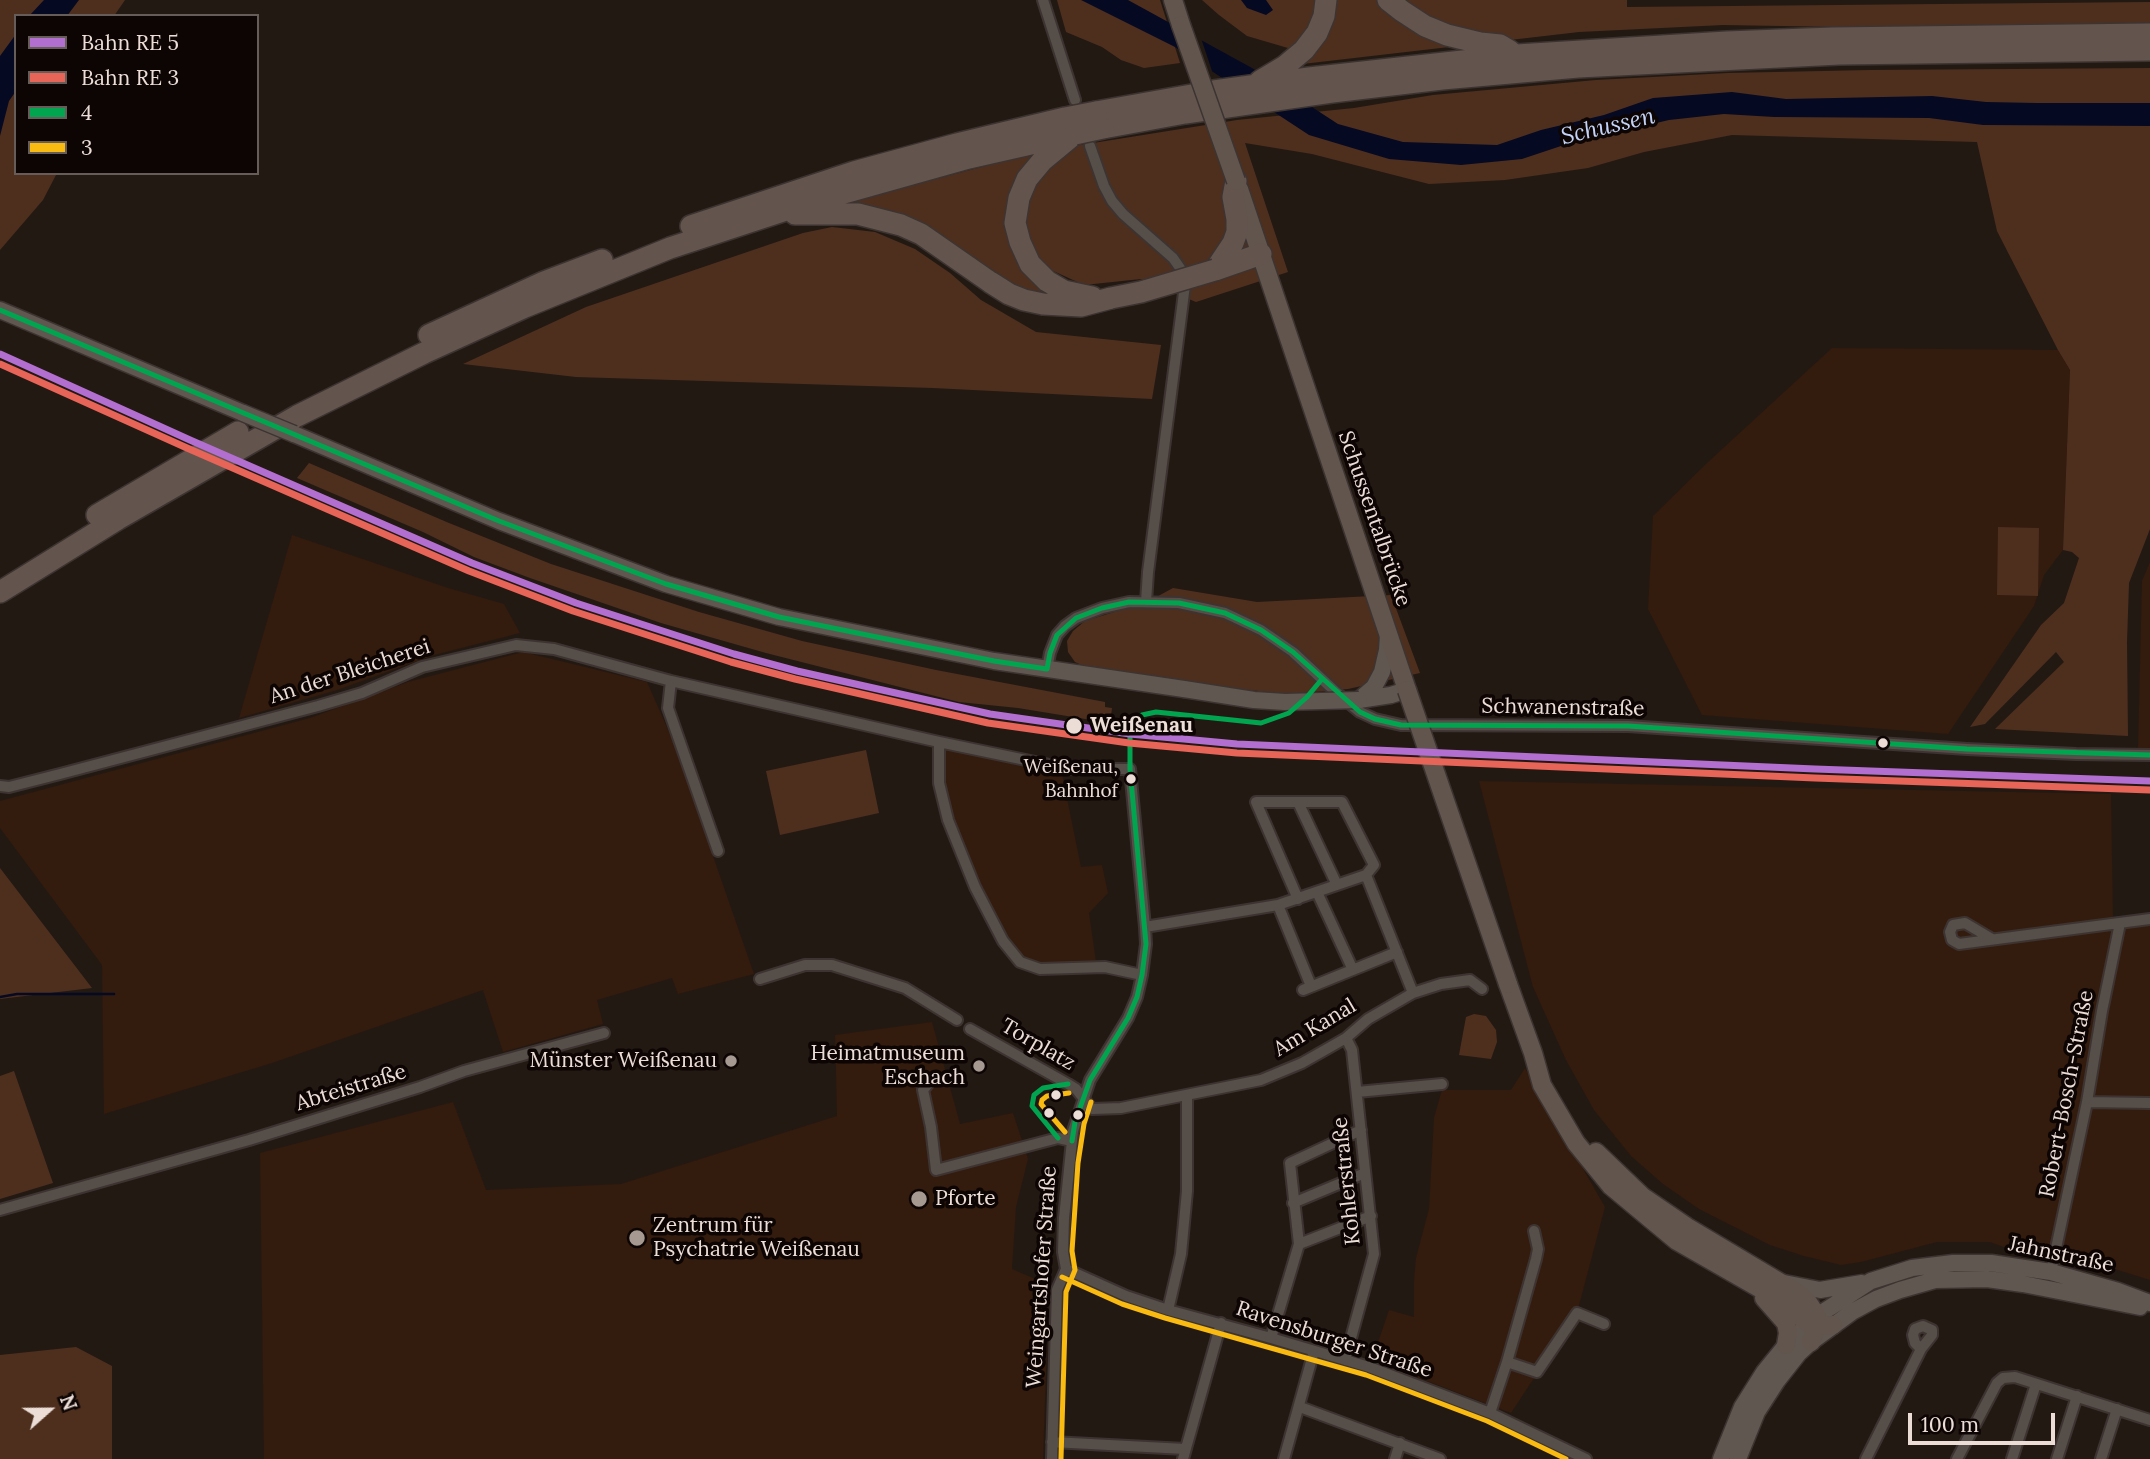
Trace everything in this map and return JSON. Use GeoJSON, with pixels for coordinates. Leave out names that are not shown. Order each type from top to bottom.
{"type":"FeatureCollection","features":[{"type":"Feature","properties":{"kind":"highway"},"geometry":{"type":"LineString","coordinates":[[1251,86],[1285,66],[1304,50],[1317,33],[1324,16],[1326,0]]}},
{"type":"Feature","properties":{"kind":"highway"},"geometry":{"type":"LineString","coordinates":[[1388,0],[1436,30],[1480,43],[1500,45],[1517,55]]}},
{"type":"Feature","properties":{"kind":"highway"},"geometry":{"type":"LineString","coordinates":[[1099,120],[1214,91],[1517,55],[1833,38],[2150,34]]}},
{"type":"Feature","properties":{"kind":"highway"},"geometry":{"type":"LineString","coordinates":[[0,575],[186,462],[300,398],[544,282],[676,231],[969,158],[1076,124],[1454,78],[1653,62],[1945,51],[2150,50]]}},
{"type":"Feature","properties":{"kind":"highway"},"geometry":{"type":"LineString","coordinates":[[1076,124],[1027,179],[1019,198],[1015,223],[1030,264],[1047,281],[1064,291],[1083,296],[1111,298]]}},
{"type":"Feature","properties":{"kind":"highway"},"geometry":{"type":"LineString","coordinates":[[1215,270],[1237,232],[1233,197],[1236,181]]}},
{"type":"Feature","properties":{"kind":"highway"},"geometry":{"type":"LineString","coordinates":[[0,592],[244,445],[412,358],[525,307],[670,248],[788,205],[858,214],[901,225],[929,239],[1009,294],[1043,304],[1081,306],[1141,292],[1261,254]]}},
{"type":"Feature","properties":{"kind":"main road","name":"Schussentalbrücke"},"geometry":{"type":"LineString","coordinates":[[1173,0],[1534,1056]]}},
{"type":"Feature","properties":{"kind":"main road"},"geometry":{"type":"LineString","coordinates":[[1534,1056],[1580,1132],[1620,1177],[1643,1197],[1687,1227],[1784,1283],[1808,1302],[1817,1326]]}},
{"type":"Feature","properties":{"kind":"main road"},"geometry":{"type":"LineString","coordinates":[[1534,1056],[1542,1085],[1564,1124],[1611,1186],[1677,1241],[1780,1300],[1817,1326]]}},
{"type":"Feature","properties":{"kind":"main road"},"geometry":{"type":"LineString","coordinates":[[1755,1287],[1786,1323],[1786,1345]]}},
{"type":"Feature","properties":{"kind":"street"},"geometry":{"type":"LineString","coordinates":[[1043,0],[1076,124],[1104,186],[1123,214],[1173,258],[1180,268],[1185,285],[1146,601]]}},
{"type":"Feature","properties":{"kind":"street"},"geometry":{"type":"LineString","coordinates":[[0,310],[499,521],[666,584],[779,617],[994,661],[1254,700],[1359,700],[1407,690]]}},
{"type":"Feature","properties":{"kind":"street","name":"Schwanenstraße"},"geometry":{"type":"LineString","coordinates":[[1047,669],[1057,635],[1076,618],[1102,608],[1146,601],[1195,606],[1237,618],[1283,645],[1360,712],[1375,719],[1401,725],[1628,726],[1967,749],[2150,755]]}},
{"type":"Feature","properties":{"kind":"street"},"geometry":{"type":"LineString","coordinates":[[1359,700],[1374,687],[1382,672],[1388,632]]}},
{"type":"Feature","properties":{"kind":"street","name":"An der Bleicherei"},"geometry":{"type":"LineString","coordinates":[[0,786],[9,787],[318,706],[362,693],[422,667],[516,645],[554,649],[671,681],[1069,769],[1130,769]]}},
{"type":"Feature","properties":{"kind":"street"},"geometry":{"type":"LineString","coordinates":[[671,681],[668,708],[718,851]]}},
{"type":"Feature","properties":{"kind":"street"},"geometry":{"type":"LineString","coordinates":[[939,742],[939,783],[948,820],[989,916],[1003,941],[1020,962],[1040,969],[1105,967],[1142,975]]}},
{"type":"Feature","properties":{"kind":"street","name":"Weingartshofer Straße"},"geometry":{"type":"LineString","coordinates":[[1052,1459],[1057,1290],[1066,1269],[1063,1252],[1064,1218],[1075,1122],[1094,1073],[1128,1018],[1137,997],[1146,944],[1130,769]]}},
{"type":"Feature","properties":{"kind":"street"},"geometry":{"type":"LineString","coordinates":[[1145,927],[1278,905],[1298,899],[1366,875],[1374,865],[1342,802],[1256,802],[1298,899]]}},
{"type":"Feature","properties":{"kind":"street"},"geometry":{"type":"LineString","coordinates":[[1298,802],[1337,885]]}},
{"type":"Feature","properties":{"kind":"street"},"geometry":{"type":"LineString","coordinates":[[1366,875],[1413,993]]}},
{"type":"Feature","properties":{"kind":"street"},"geometry":{"type":"LineString","coordinates":[[1317,892],[1353,970]]}},
{"type":"Feature","properties":{"kind":"street"},"geometry":{"type":"LineString","coordinates":[[1278,905],[1307,988],[1397,951]]}},
{"type":"Feature","properties":{"kind":"street"},"geometry":{"type":"LineString","coordinates":[[1992,939],[2150,919]]}},
{"type":"Feature","properties":{"kind":"street","name":"Robert-Bosch-Straße"},"geometry":{"type":"LineString","coordinates":[[2051,1272],[2087,1102],[2120,923]]}},
{"type":"Feature","properties":{"kind":"street"},"geometry":{"type":"LineString","coordinates":[[760,979],[805,965],[832,965],[905,988],[957,1020]]}},
{"type":"Feature","properties":{"kind":"street","name":"Am Kanal"},"geometry":{"type":"LineString","coordinates":[[1083,1098],[1092,1109],[1121,1108],[1261,1080],[1302,1063],[1346,1038],[1368,1019],[1413,993],[1441,984],[1470,980],[1482,989]]}},
{"type":"Feature","properties":{"kind":"street","name":"Torplatz"},"geometry":{"type":"LineString","coordinates":[[970,1029],[1068,1084],[1083,1098]]}},
{"type":"Feature","properties":{"kind":"street","name":"Abteistraße"},"geometry":{"type":"LineString","coordinates":[[0,1210],[249,1140],[464,1071],[604,1033]]}},
{"type":"Feature","properties":{"kind":"street","name":"Kohlerstraße"},"geometry":{"type":"LineString","coordinates":[[1345,1360],[1374,1254],[1352,1050],[1346,1038]]}},
{"type":"Feature","properties":{"kind":"street","name":"Weingartshofer Straße"},"geometry":{"type":"LineString","coordinates":[[928,1084],[923,1090],[932,1126],[936,1170],[1058,1138],[1072,1141]]}},
{"type":"Feature","properties":{"kind":"street"},"geometry":{"type":"LineString","coordinates":[[1357,1092],[1442,1084]]}},
{"type":"Feature","properties":{"kind":"street"},"geometry":{"type":"LineString","coordinates":[[1168,1310],[1181,1254],[1187,1191],[1187,1096]]}},
{"type":"Feature","properties":{"kind":"street"},"geometry":{"type":"LineString","coordinates":[[2087,1102],[2150,1103]]}},
{"type":"Feature","properties":{"kind":"street"},"geometry":{"type":"LineString","coordinates":[[1271,1338],[1299,1244],[1290,1163],[1361,1130]]}},
{"type":"Feature","properties":{"kind":"street"},"geometry":{"type":"LineString","coordinates":[[1293,1203],[1365,1173]]}},
{"type":"Feature","properties":{"kind":"street"},"geometry":{"type":"LineString","coordinates":[[1299,1244],[1371,1216]]}},
{"type":"Feature","properties":{"kind":"street"},"geometry":{"type":"LineString","coordinates":[[1490,1413],[1536,1259],[1538,1249],[1534,1231]]}},
{"type":"Feature","properties":{"kind":"street","name":"Jahnstraße"},"geometry":{"type":"LineString","coordinates":[[1738,1459],[1757,1412],[1817,1326],[1871,1281],[1912,1268],[1953,1263],[1991,1263],[2051,1272],[2150,1303]]}},
{"type":"Feature","properties":{"kind":"street","name":"Ravensburger Straße"},"geometry":{"type":"LineString","coordinates":[[1066,1269],[1126,1296],[1168,1310],[1369,1367],[1490,1413],[1586,1459]]}},
{"type":"Feature","properties":{"kind":"street"},"geometry":{"type":"LineString","coordinates":[[2048,1289],[2051,1272]]}},
{"type":"Feature","properties":{"kind":"street","name":"Jahnstraße"},"geometry":{"type":"LineString","coordinates":[[1721,1459],[1742,1407],[1764,1372],[1786,1345],[1817,1326],[1900,1290],[1935,1280],[1987,1279],[2150,1309]]}},
{"type":"Feature","properties":{"kind":"street"},"geometry":{"type":"LineString","coordinates":[[1784,1283],[1820,1290],[1871,1281]]}},
{"type":"Feature","properties":{"kind":"street"},"geometry":{"type":"LineString","coordinates":[[1507,1363],[1537,1371],[1577,1313],[1604,1324]]}},
{"type":"Feature","properties":{"kind":"street"},"geometry":{"type":"LineString","coordinates":[[1052,1442],[1184,1454],[1221,1324]]}},
{"type":"Feature","properties":{"kind":"street"},"geometry":{"type":"LineString","coordinates":[[1866,1459],[1921,1349]]}},
{"type":"Feature","properties":{"kind":"street"},"geometry":{"type":"LineString","coordinates":[[1284,1459],[1314,1351]]}},
{"type":"Feature","properties":{"kind":"street"},"geometry":{"type":"LineString","coordinates":[[1957,1459],[1997,1383],[2004,1378],[2015,1377],[2150,1420]]}},
{"type":"Feature","properties":{"kind":"street"},"geometry":{"type":"LineString","coordinates":[[2012,1459],[2036,1384]]}},
{"type":"Feature","properties":{"kind":"street"},"geometry":{"type":"LineString","coordinates":[[2057,1459],[2077,1396]]}},
{"type":"Feature","properties":{"kind":"street"},"geometry":{"type":"LineString","coordinates":[[1300,1407],[1440,1459]]}},
{"type":"Feature","properties":{"kind":"street"},"geometry":{"type":"LineString","coordinates":[[2101,1459],[2117,1409]]}},
{"type":"Feature","properties":{"kind":"street"},"geometry":{"type":"LineString","coordinates":[[1395,1459],[1400,1443]]}},
{"type":"Feature","properties":{"kind":"shaded area"},"geometry":{"type":"Polygon","coordinates":[[[0,0],[125,0],[115,14],[14,14],[14,175],[56,175],[43,200],[0,250],[0,0]]]}},
{"type":"Feature","properties":{"kind":"shaded area"},"geometry":{"type":"Polygon","coordinates":[[[1057,0],[1160,0],[1180,63],[1144,68],[1121,60],[1102,47],[1066,32],[1057,0]]]}},
{"type":"Feature","properties":{"kind":"shaded area"},"geometry":{"type":"Polygon","coordinates":[[[1202,0],[1320,0],[1312,28],[1285,56],[1288,48],[1247,36],[1202,0]]]}},
{"type":"Feature","properties":{"kind":"shaded area"},"geometry":{"type":"Polygon","coordinates":[[[1326,0],[1627,0],[1627,7],[2150,2],[2150,23],[1843,27],[1723,25],[1579,32],[1285,66],[1326,0]]]}},
{"type":"Feature","properties":{"kind":"shaded area"},"geometry":{"type":"Polygon","coordinates":[[[2150,68],[2150,529],[2129,583],[2128,736],[1995,729],[2064,662],[2056,652],[1985,724],[1970,727],[2041,625],[2064,603],[2079,558],[2072,552],[2063,550],[2070,370],[1997,231],[1977,142],[1732,135],[1644,152],[1588,168],[1505,180],[1429,184],[1312,154],[1245,143],[1288,272],[1196,302],[1141,279],[1084,285],[1049,269],[1039,295],[1024,291],[840,204],[1043,151],[1237,120],[1354,108],[1433,95],[1596,80],[1728,73],[2150,68]]]}},
{"type":"Feature","properties":{"kind":"shaded area"},"geometry":{"type":"Polygon","coordinates":[[[832,227],[875,232],[915,249],[950,273],[981,300],[1036,332],[1161,345],[1152,399],[933,388],[576,377],[463,364],[586,307],[803,233],[832,227]]]}},
{"type":"Feature","properties":{"kind":"shaded area"},"geometry":{"type":"Polygon","coordinates":[[[1832,348],[2058,350],[2070,370],[2063,550],[2044,575],[2034,606],[1948,734],[1702,715],[1648,609],[1653,516],[1832,348]]]}},
{"type":"Feature","properties":{"kind":"shaded area"},"geometry":{"type":"Polygon","coordinates":[[[309,463],[551,564],[699,612],[802,641],[1105,702],[1105,707],[1112,708],[1110,723],[1018,708],[959,702],[661,623],[474,557],[297,478],[309,463]]]}},
{"type":"Feature","properties":{"kind":"shaded area"},"geometry":{"type":"Polygon","coordinates":[[[1998,527],[2039,528],[2038,596],[1997,595],[1998,527]]]}},
{"type":"Feature","properties":{"kind":"shaded area"},"geometry":{"type":"Polygon","coordinates":[[[292,535],[448,588],[504,604],[520,633],[434,655],[337,690],[239,718],[292,535]]]}},
{"type":"Feature","properties":{"kind":"shaded area"},"geometry":{"type":"Polygon","coordinates":[[[2150,562],[2150,748],[2138,748],[2142,581],[2150,562]]]}},
{"type":"Feature","properties":{"kind":"shaded area"},"geometry":{"type":"Polygon","coordinates":[[[1173,588],[1257,602],[1391,595],[1420,673],[1348,689],[1286,694],[1185,683],[1086,667],[1075,662],[1068,652],[1067,641],[1073,631],[1085,621],[1138,607],[1173,588]]]}},
{"type":"Feature","properties":{"kind":"shaded area"},"geometry":{"type":"Polygon","coordinates":[[[523,652],[647,682],[673,741],[754,974],[678,994],[672,978],[597,1000],[603,1024],[503,1052],[483,990],[272,1063],[104,1114],[102,965],[0,828],[0,801],[310,718],[408,682],[523,652]]]}},
{"type":"Feature","properties":{"kind":"shaded area"},"geometry":{"type":"Polygon","coordinates":[[[940,744],[1061,769],[1081,867],[1102,865],[1108,893],[1089,913],[1096,962],[1092,965],[1041,967],[1021,961],[1005,940],[977,886],[946,803],[940,744]]]}},
{"type":"Feature","properties":{"kind":"shaded area"},"geometry":{"type":"Polygon","coordinates":[[[866,750],[879,813],[780,835],[766,771],[866,750]]]}},
{"type":"Feature","properties":{"kind":"shaded area"},"geometry":{"type":"Polygon","coordinates":[[[1479,781],[2111,794],[2113,918],[2150,913],[2150,1280],[2073,1256],[2033,1249],[2020,1253],[1990,1242],[1937,1242],[1841,1265],[1770,1245],[1699,1209],[1663,1184],[1631,1156],[1594,1110],[1566,1060],[1533,987],[1479,781]]]}},
{"type":"Feature","properties":{"kind":"shaded area"},"geometry":{"type":"Polygon","coordinates":[[[0,868],[92,988],[0,999],[0,868]]]}},
{"type":"Feature","properties":{"kind":"shaded area"},"geometry":{"type":"Polygon","coordinates":[[[1474,1014],[1486,1016],[1496,1030],[1497,1042],[1491,1059],[1459,1055],[1466,1017],[1474,1014]]]}},
{"type":"Feature","properties":{"kind":"shaded area","name":"Zentrum für Psychatrie Weißenau"},"geometry":{"type":"Polygon","coordinates":[[[932,1022],[960,1124],[1013,1113],[1028,1159],[1016,1207],[1012,1269],[1049,1285],[1043,1459],[264,1459],[260,1153],[453,1102],[486,1190],[621,1184],[837,1116],[835,1035],[932,1022]]]}},
{"type":"Feature","properties":{"kind":"shaded area"},"geometry":{"type":"Polygon","coordinates":[[[1525,1068],[1605,1207],[1577,1313],[1511,1413],[1372,1360],[1389,1310],[1414,1317],[1416,1258],[1429,1209],[1434,1118],[1442,1090],[1511,1090],[1525,1068]]]}},
{"type":"Feature","properties":{"kind":"shaded area"},"geometry":{"type":"Polygon","coordinates":[[[14,1071],[53,1183],[0,1199],[0,1076],[14,1071]]]}},
{"type":"Feature","properties":{"kind":"shaded area"},"geometry":{"type":"Polygon","coordinates":[[[76,1347],[112,1366],[112,1459],[0,1459],[0,1355],[76,1347]]]}},
{"type":"Feature","properties":{"kind":"water"},"geometry":{"type":"Polygon","coordinates":[[[44,0],[79,0],[68,14],[31,14],[44,0]]]}},
{"type":"Feature","properties":{"kind":"water","name":"Schussen"},"geometry":{"type":"Polygon","coordinates":[[[1081,0],[1128,0],[1252,68],[1338,124],[1403,142],[1497,145],[1541,130],[1604,115],[1653,98],[1732,92],[1786,99],[1932,96],[1986,102],[2150,103],[2150,126],[1983,125],[1929,118],[1724,114],[1669,120],[1567,144],[1522,159],[1461,165],[1389,159],[1309,135],[1175,47],[1081,0]]]}},
{"type":"Feature","properties":{"kind":"water"},"geometry":{"type":"Polygon","coordinates":[[[1241,0],[1266,0],[1273,10],[1266,15],[1247,8],[1241,0]]]}},
{"type":"Feature","properties":{"kind":"water"},"geometry":{"type":"Polygon","coordinates":[[[14,37],[14,94],[9,101],[0,136],[0,56],[14,37]]]}},
{"type":"Feature","properties":{"kind":"pier"},"geometry":{"type":"Polygon","coordinates":[[[1169,18],[1200,35],[1214,77],[1181,56],[1169,18]]]}},
{"type":"Feature","properties":{"kind":"waterway"},"geometry":{"type":"LineString","coordinates":[[0,997],[17,994],[114,994]]}},
{"type":"Feature","properties":{"kind":"transit line","name":"4"},"geometry":{"type":"LineString","coordinates":[[0,310],[499,521],[666,584],[779,617],[994,661],[1047,669]]}},
{"type":"Feature","properties":{"kind":"transit line"},"geometry":{"type":"LineString","coordinates":[[0,354],[472,563],[576,603],[734,654],[797,671],[990,714],[1130,734],[1237,744],[2150,781]]}},
{"type":"Feature","properties":{"kind":"transit line"},"geometry":{"type":"LineString","coordinates":[[0,364],[469,571],[573,611],[731,662],[988,723],[1129,743],[1237,753],[2150,790]]}},
{"type":"Feature","properties":{"kind":"transit line","name":"4"},"geometry":{"type":"LineString","coordinates":[[1047,669],[1057,635],[1076,618],[1129,602],[1179,603],[1225,613],[1261,630],[1293,652],[1360,712],[1375,719],[1401,725],[1628,726],[1967,749],[2150,755]]}},
{"type":"Feature","properties":{"kind":"transit line","name":"4"},"geometry":{"type":"LineString","coordinates":[[1072,1141],[1075,1122],[1090,1080],[1128,1018],[1142,975],[1146,944],[1130,769],[1130,734],[1133,723],[1142,715],[1156,712],[1261,723],[1289,713],[1322,679]]}},
{"type":"Feature","properties":{"kind":"transit line","name":"4"},"geometry":{"type":"LineString","coordinates":[[1058,1138],[1032,1106],[1034,1095],[1043,1088],[1068,1084]]}},
{"type":"Feature","properties":{"kind":"transit line","name":"3"},"geometry":{"type":"LineString","coordinates":[[1065,1132],[1041,1104],[1047,1096],[1069,1093]]}},
{"type":"Feature","properties":{"kind":"transit line","name":"3"},"geometry":{"type":"LineString","coordinates":[[1061,1459],[1066,1292],[1075,1270],[1072,1251],[1078,1163],[1084,1124],[1091,1102]]}},
{"type":"Feature","properties":{"kind":"transit line","name":"3"},"geometry":{"type":"LineString","coordinates":[[1062,1277],[1122,1304],[1165,1318],[1366,1375],[1487,1421],[1566,1459]]}},
{"type":"Feature","properties":{"kind":"place","name":"Weißenau"},"geometry":{"type":"Point","coordinates":[1074,726]}},
{"type":"Feature","properties":{"kind":"place","name":"Weißenau, Bahnhof"},"geometry":{"type":"Point","coordinates":[1131,779]}},
{"type":"Feature","properties":{"kind":"place","name":"Münster Weißenau"},"geometry":{"type":"Point","coordinates":[731,1061]}},
{"type":"Feature","properties":{"kind":"place","name":"Heimatmuseum Eschach"},"geometry":{"type":"Point","coordinates":[979,1066]}},
{"type":"Feature","properties":{"kind":"place","name":"Pforte"},"geometry":{"type":"Point","coordinates":[919,1199]}},
{"type":"Feature","properties":{"kind":"place","name":"Zentrum für Psychatrie Weißenau"},"geometry":{"type":"Point","coordinates":[637,1238]}}]}
